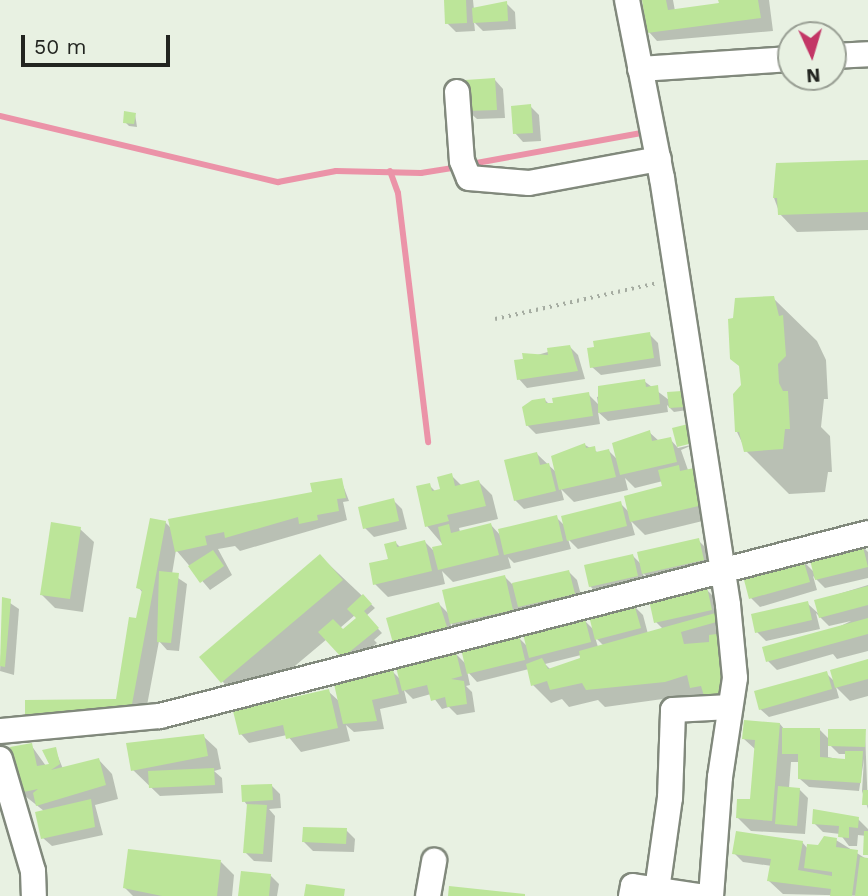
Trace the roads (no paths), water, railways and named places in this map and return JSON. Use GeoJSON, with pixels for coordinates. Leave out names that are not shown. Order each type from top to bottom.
{"type":"FeatureCollection","features":[{"type":"Feature","properties":{"kind":"street"},"geometry":{"type":"LineString","coordinates":[[627,0],[659,159],[723,571],[735,678],[711,896]]}},
{"type":"Feature","properties":{"kind":"street"},"geometry":{"type":"LineString","coordinates":[[847,55],[868,54]]}},
{"type":"Feature","properties":{"kind":"street"},"geometry":{"type":"LineString","coordinates":[[640,69],[777,60]]}},
{"type":"Feature","properties":{"kind":"street"},"geometry":{"type":"LineString","coordinates":[[457,92],[464,167],[469,178],[494,183],[529,183],[659,159]]}},
{"type":"Feature","properties":{"kind":"street"},"geometry":{"type":"LineString","coordinates":[[0,731],[160,716],[868,533]]}},
{"type":"Feature","properties":{"kind":"street"},"geometry":{"type":"LineString","coordinates":[[657,890],[670,798],[673,710],[730,707]]}},
{"type":"Feature","properties":{"kind":"street"},"geometry":{"type":"LineString","coordinates":[[0,759],[33,871],[34,896]]}},
{"type":"Feature","properties":{"kind":"street"},"geometry":{"type":"LineString","coordinates":[[428,896],[434,862]]}},
{"type":"Feature","properties":{"kind":"street"},"geometry":{"type":"LineString","coordinates":[[631,896],[633,886],[699,896]]}},
{"type":"Feature","properties":{"kind":"waterway"},"geometry":{"type":"LineString","coordinates":[[0,116],[278,182],[336,171],[421,173],[460,167]]}},
{"type":"Feature","properties":{"kind":"waterway"},"geometry":{"type":"LineString","coordinates":[[471,164],[641,133]]}},
{"type":"Feature","properties":{"kind":"waterway"},"geometry":{"type":"LineString","coordinates":[[390,171],[398,193],[428,442]]}}]}
